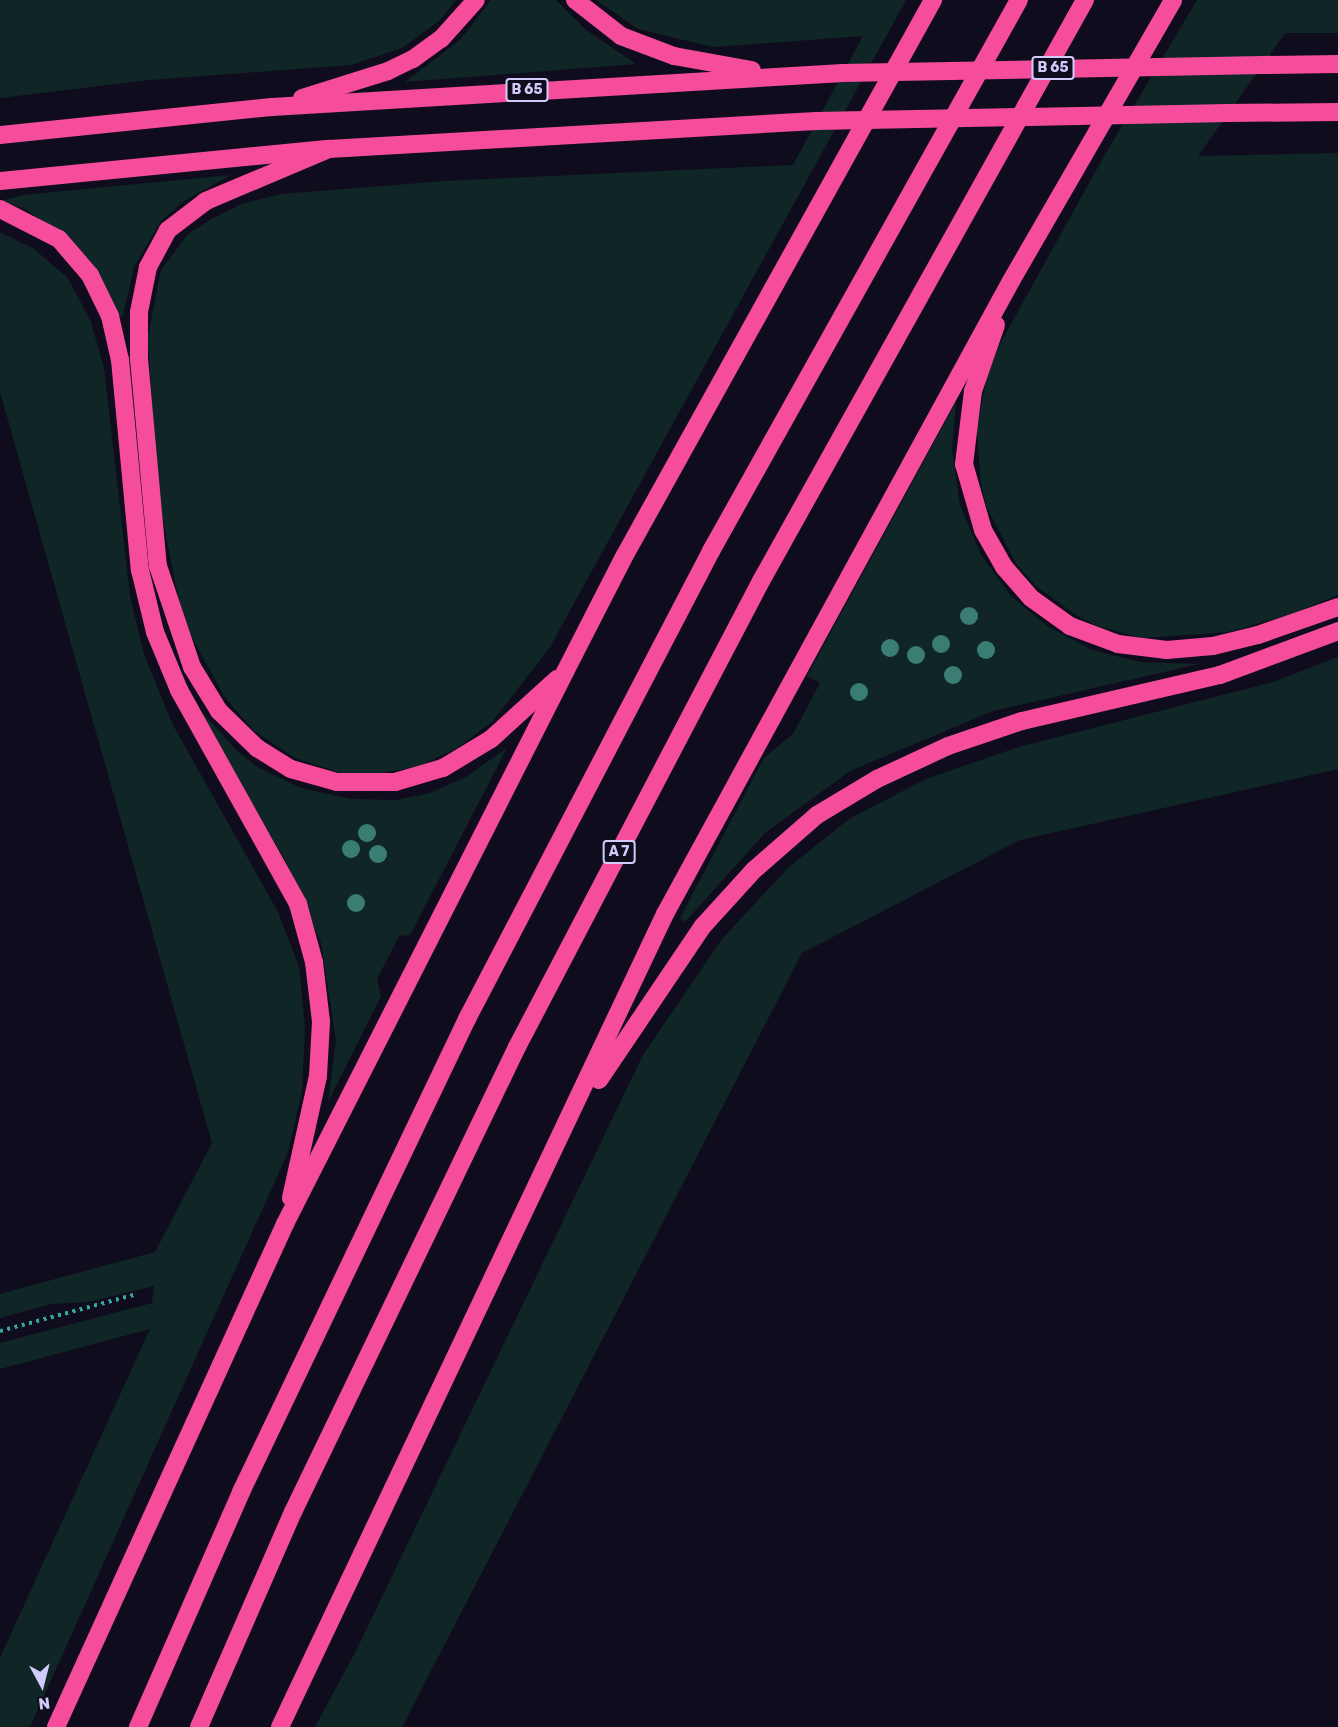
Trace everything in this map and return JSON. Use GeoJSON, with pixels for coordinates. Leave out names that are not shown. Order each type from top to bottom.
{"type":"FeatureCollection","features":[{"type":"Feature","properties":{"kind":"highway"},"geometry":{"type":"LineString","coordinates":[[272,107],[388,71],[413,59],[441,39],[476,0]]}},
{"type":"Feature","properties":{"kind":"highway"},"geometry":{"type":"LineString","coordinates":[[575,0],[621,36],[674,56],[783,76]]}},
{"type":"Feature","properties":{"kind":"highway"},"geometry":{"type":"LineString","coordinates":[[56,1727],[285,1224],[565,672],[625,555],[933,0]]}},
{"type":"Feature","properties":{"kind":"highway"},"geometry":{"type":"LineString","coordinates":[[138,1727],[241,1492],[467,1019],[711,551],[1019,0]]}},
{"type":"Feature","properties":{"kind":"highway","name":"A 7"},"geometry":{"type":"LineString","coordinates":[[199,1727],[293,1512],[518,1047],[761,580],[1085,0]]}},
{"type":"Feature","properties":{"kind":"highway"},"geometry":{"type":"LineString","coordinates":[[280,1727],[564,1135],[665,914],[1011,281],[1173,0]]}},
{"type":"Feature","properties":{"kind":"highway","name":"B 65"},"geometry":{"type":"LineString","coordinates":[[0,135],[272,107],[783,76],[1338,64]]}},
{"type":"Feature","properties":{"kind":"highway"},"geometry":{"type":"LineString","coordinates":[[0,181],[330,149],[816,121],[1338,112]]}},
{"type":"Feature","properties":{"kind":"highway"},"geometry":{"type":"LineString","coordinates":[[330,149],[206,201],[168,230],[148,267],[139,312],[140,359],[158,566],[175,626],[192,667],[219,711],[257,748],[291,769],[337,782],[395,782],[443,768],[491,739],[565,672]]}},
{"type":"Feature","properties":{"kind":"highway"},"geometry":{"type":"LineString","coordinates":[[0,209],[59,239],[90,275],[110,316],[120,360],[140,570],[155,632],[179,690],[298,904],[315,962],[321,1022],[318,1076],[285,1224]]}},
{"type":"Feature","properties":{"kind":"highway"},"geometry":{"type":"LineString","coordinates":[[1011,281],[973,390],[964,464],[983,530],[1004,567],[1031,598],[1070,626],[1108,640],[1167,650],[1213,646],[1258,635],[1338,607]]}},
{"type":"Feature","properties":{"kind":"highway"},"geometry":{"type":"LineString","coordinates":[[564,1135],[703,926],[754,870],[817,815],[877,779],[948,746],[1022,721],[1220,675],[1338,631]]}},
{"type":"Feature","properties":{"kind":"path"},"geometry":{"type":"LineString","coordinates":[[0,1331],[136,1294]]}},
{"type":"Feature","properties":{"kind":"green space"},"geometry":{"type":"Polygon","coordinates":[[[0,0],[456,0],[439,21],[402,48],[351,65],[149,80],[0,98],[0,0]]]}},
{"type":"Feature","properties":{"kind":"green space"},"geometry":{"type":"Polygon","coordinates":[[[491,0],[556,0],[586,30],[636,64],[405,82],[460,40],[491,0]]]}},
{"type":"Feature","properties":{"kind":"green space"},"geometry":{"type":"Polygon","coordinates":[[[596,0],[906,0],[550,647],[493,721],[457,748],[420,766],[381,773],[341,773],[295,758],[253,730],[224,696],[183,621],[161,510],[152,408],[148,336],[161,270],[188,234],[213,218],[241,204],[281,194],[445,181],[793,165],[863,36],[713,47],[638,29],[596,0]]]}},
{"type":"Feature","properties":{"kind":"green space"},"geometry":{"type":"Polygon","coordinates":[[[1197,0],[1338,0],[1338,33],[1285,33],[1198,156],[1338,153],[1338,595],[1289,615],[1228,632],[1142,638],[1097,626],[1076,615],[1036,586],[1017,565],[987,508],[981,485],[977,430],[987,374],[1000,344],[1103,158],[1197,0]]]}},
{"type":"Feature","properties":{"kind":"green space"},"geometry":{"type":"Polygon","coordinates":[[[231,175],[184,201],[161,221],[134,267],[123,316],[119,317],[101,278],[72,241],[25,209],[0,201],[23,195],[231,175]]]}},
{"type":"Feature","properties":{"kind":"green space"},"geometry":{"type":"Polygon","coordinates":[[[0,232],[34,249],[68,278],[91,322],[104,368],[130,596],[144,655],[173,725],[278,912],[299,967],[305,1026],[302,1091],[288,1152],[30,1727],[0,1727],[0,1658],[150,1329],[0,1369],[0,1343],[152,1303],[154,1286],[88,1302],[51,1304],[0,1318],[0,1294],[155,1252],[212,1143],[0,392],[0,232]]]}},
{"type":"Feature","properties":{"kind":"green space"},"geometry":{"type":"Polygon","coordinates":[[[956,402],[952,450],[960,505],[981,555],[1011,596],[1047,626],[1092,650],[1140,662],[1199,664],[993,711],[850,771],[765,833],[685,922],[680,918],[764,758],[793,734],[820,683],[807,676],[956,402]]]}},
{"type":"Feature","properties":{"kind":"green space"},"geometry":{"type":"Polygon","coordinates":[[[1338,657],[1338,769],[1020,840],[802,953],[402,1727],[315,1727],[357,1649],[643,1055],[722,939],[789,867],[849,819],[926,779],[1019,747],[1273,682],[1338,657]]]}},
{"type":"Feature","properties":{"kind":"green space"},"geometry":{"type":"Polygon","coordinates":[[[204,714],[238,752],[259,768],[301,788],[350,799],[397,800],[430,793],[466,777],[507,748],[410,935],[399,936],[377,979],[381,996],[328,1102],[336,1040],[321,943],[285,860],[200,715],[204,714]]]}}]}
